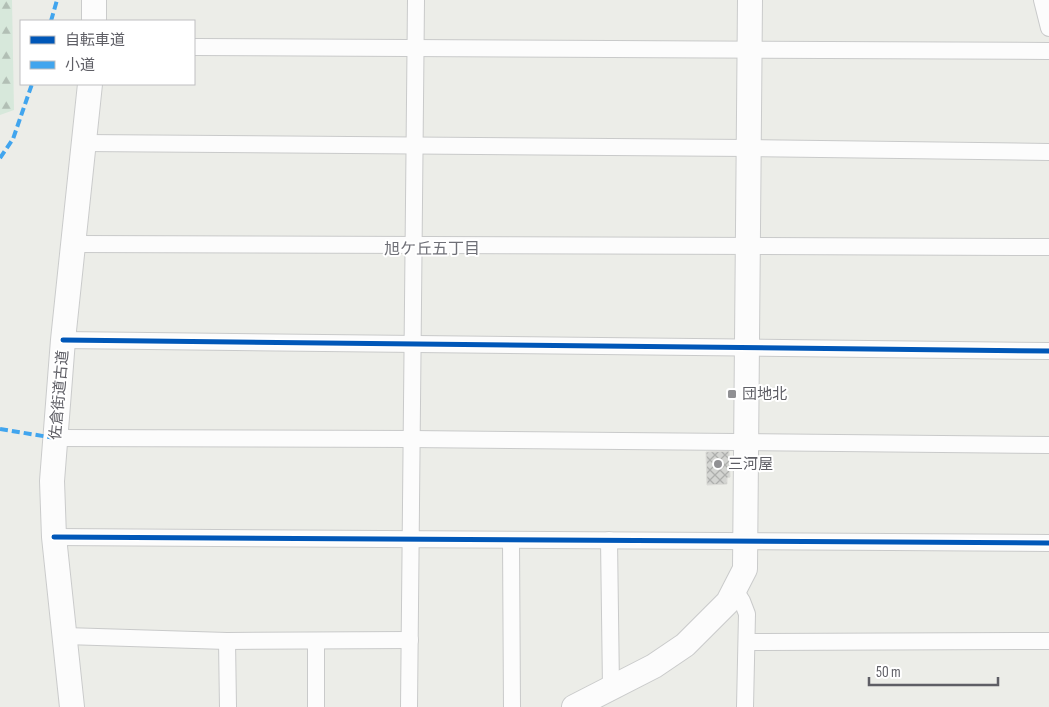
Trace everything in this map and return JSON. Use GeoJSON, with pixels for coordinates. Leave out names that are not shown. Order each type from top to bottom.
{"type":"FeatureCollection","features":[{"type":"Feature","properties":{"kind":"street"},"geometry":{"type":"LineString","coordinates":[[94,0],[94,20]]}},
{"type":"Feature","properties":{"kind":"street"},"geometry":{"type":"LineString","coordinates":[[409,707],[416,0]]}},
{"type":"Feature","properties":{"kind":"street"},"geometry":{"type":"LineString","coordinates":[[574,707],[654,666],[685,645],[728,602],[744,570],[746,541],[750,0]]}},
{"type":"Feature","properties":{"kind":"street"},"geometry":{"type":"LineString","coordinates":[[1042,0],[1049,28]]}},
{"type":"Feature","properties":{"kind":"street"},"geometry":{"type":"LineString","coordinates":[[195,46],[1049,51]]}},
{"type":"Feature","properties":{"kind":"street","name":"佐倉街道古道"},"geometry":{"type":"LineString","coordinates":[[72,707],[54,537],[52,481],[63,340],[90,85]]}},
{"type":"Feature","properties":{"kind":"street"},"geometry":{"type":"LineString","coordinates":[[83,143],[1049,152]]}},
{"type":"Feature","properties":{"kind":"street"},"geometry":{"type":"LineString","coordinates":[[74,244],[1049,247]]}},
{"type":"Feature","properties":{"kind":"street"},"geometry":{"type":"LineString","coordinates":[[63,340],[1049,350]]}},
{"type":"Feature","properties":{"kind":"street"},"geometry":{"type":"LineString","coordinates":[[55,438],[411,439],[1049,445]]}},
{"type":"Feature","properties":{"kind":"street"},"geometry":{"type":"LineString","coordinates":[[54,537],[1049,543]]}},
{"type":"Feature","properties":{"kind":"street"},"geometry":{"type":"LineString","coordinates":[[511,540],[512,707]]}},
{"type":"Feature","properties":{"kind":"street"},"geometry":{"type":"LineString","coordinates":[[609,540],[611,688]]}},
{"type":"Feature","properties":{"kind":"street"},"geometry":{"type":"LineString","coordinates":[[735,590],[747,614],[745,707]]}},
{"type":"Feature","properties":{"kind":"street"},"geometry":{"type":"LineString","coordinates":[[65,636],[227,641],[410,640]]}},
{"type":"Feature","properties":{"kind":"street"},"geometry":{"type":"LineString","coordinates":[[227,641],[228,707]]}},
{"type":"Feature","properties":{"kind":"street"},"geometry":{"type":"LineString","coordinates":[[316,641],[316,707]]}},
{"type":"Feature","properties":{"kind":"street"},"geometry":{"type":"LineString","coordinates":[[747,642],[1049,641]]}},
{"type":"Feature","properties":{"kind":"green space"},"geometry":{"type":"Polygon","coordinates":[[[0,0],[12,0],[14,110],[0,115],[0,0]]]}},
{"type":"Feature","properties":{"kind":"building","name":"三河屋"},"geometry":{"type":"Polygon","coordinates":[[[729,451],[730,477],[727,478],[727,484],[707,485],[706,452],[729,451]]]}},
{"type":"Feature","properties":{"kind":"marked path"},"geometry":{"type":"LineString","coordinates":[[51,20],[57,0]]}},
{"type":"Feature","properties":{"kind":"marked path"},"geometry":{"type":"LineString","coordinates":[[0,158],[13,139],[32,85]]}},
{"type":"Feature","properties":{"kind":"marked path"},"geometry":{"type":"LineString","coordinates":[[0,429],[55,438]]}},
{"type":"Feature","properties":{"kind":"cycle path"},"geometry":{"type":"LineString","coordinates":[[63,340],[1049,351]]}},
{"type":"Feature","properties":{"kind":"cycle path"},"geometry":{"type":"LineString","coordinates":[[54,537],[1049,543]]}},
{"type":"Feature","properties":{"kind":"place","name":"団地北"},"geometry":{"type":"Point","coordinates":[732,394]}},
{"type":"Feature","properties":{"kind":"place","name":"三河屋"},"geometry":{"type":"Point","coordinates":[718,464]}},
{"type":"Feature","properties":{"kind":"district","name":"旭ケ丘五丁目"},"geometry":{"type":"Point","coordinates":[432,248]}}]}
